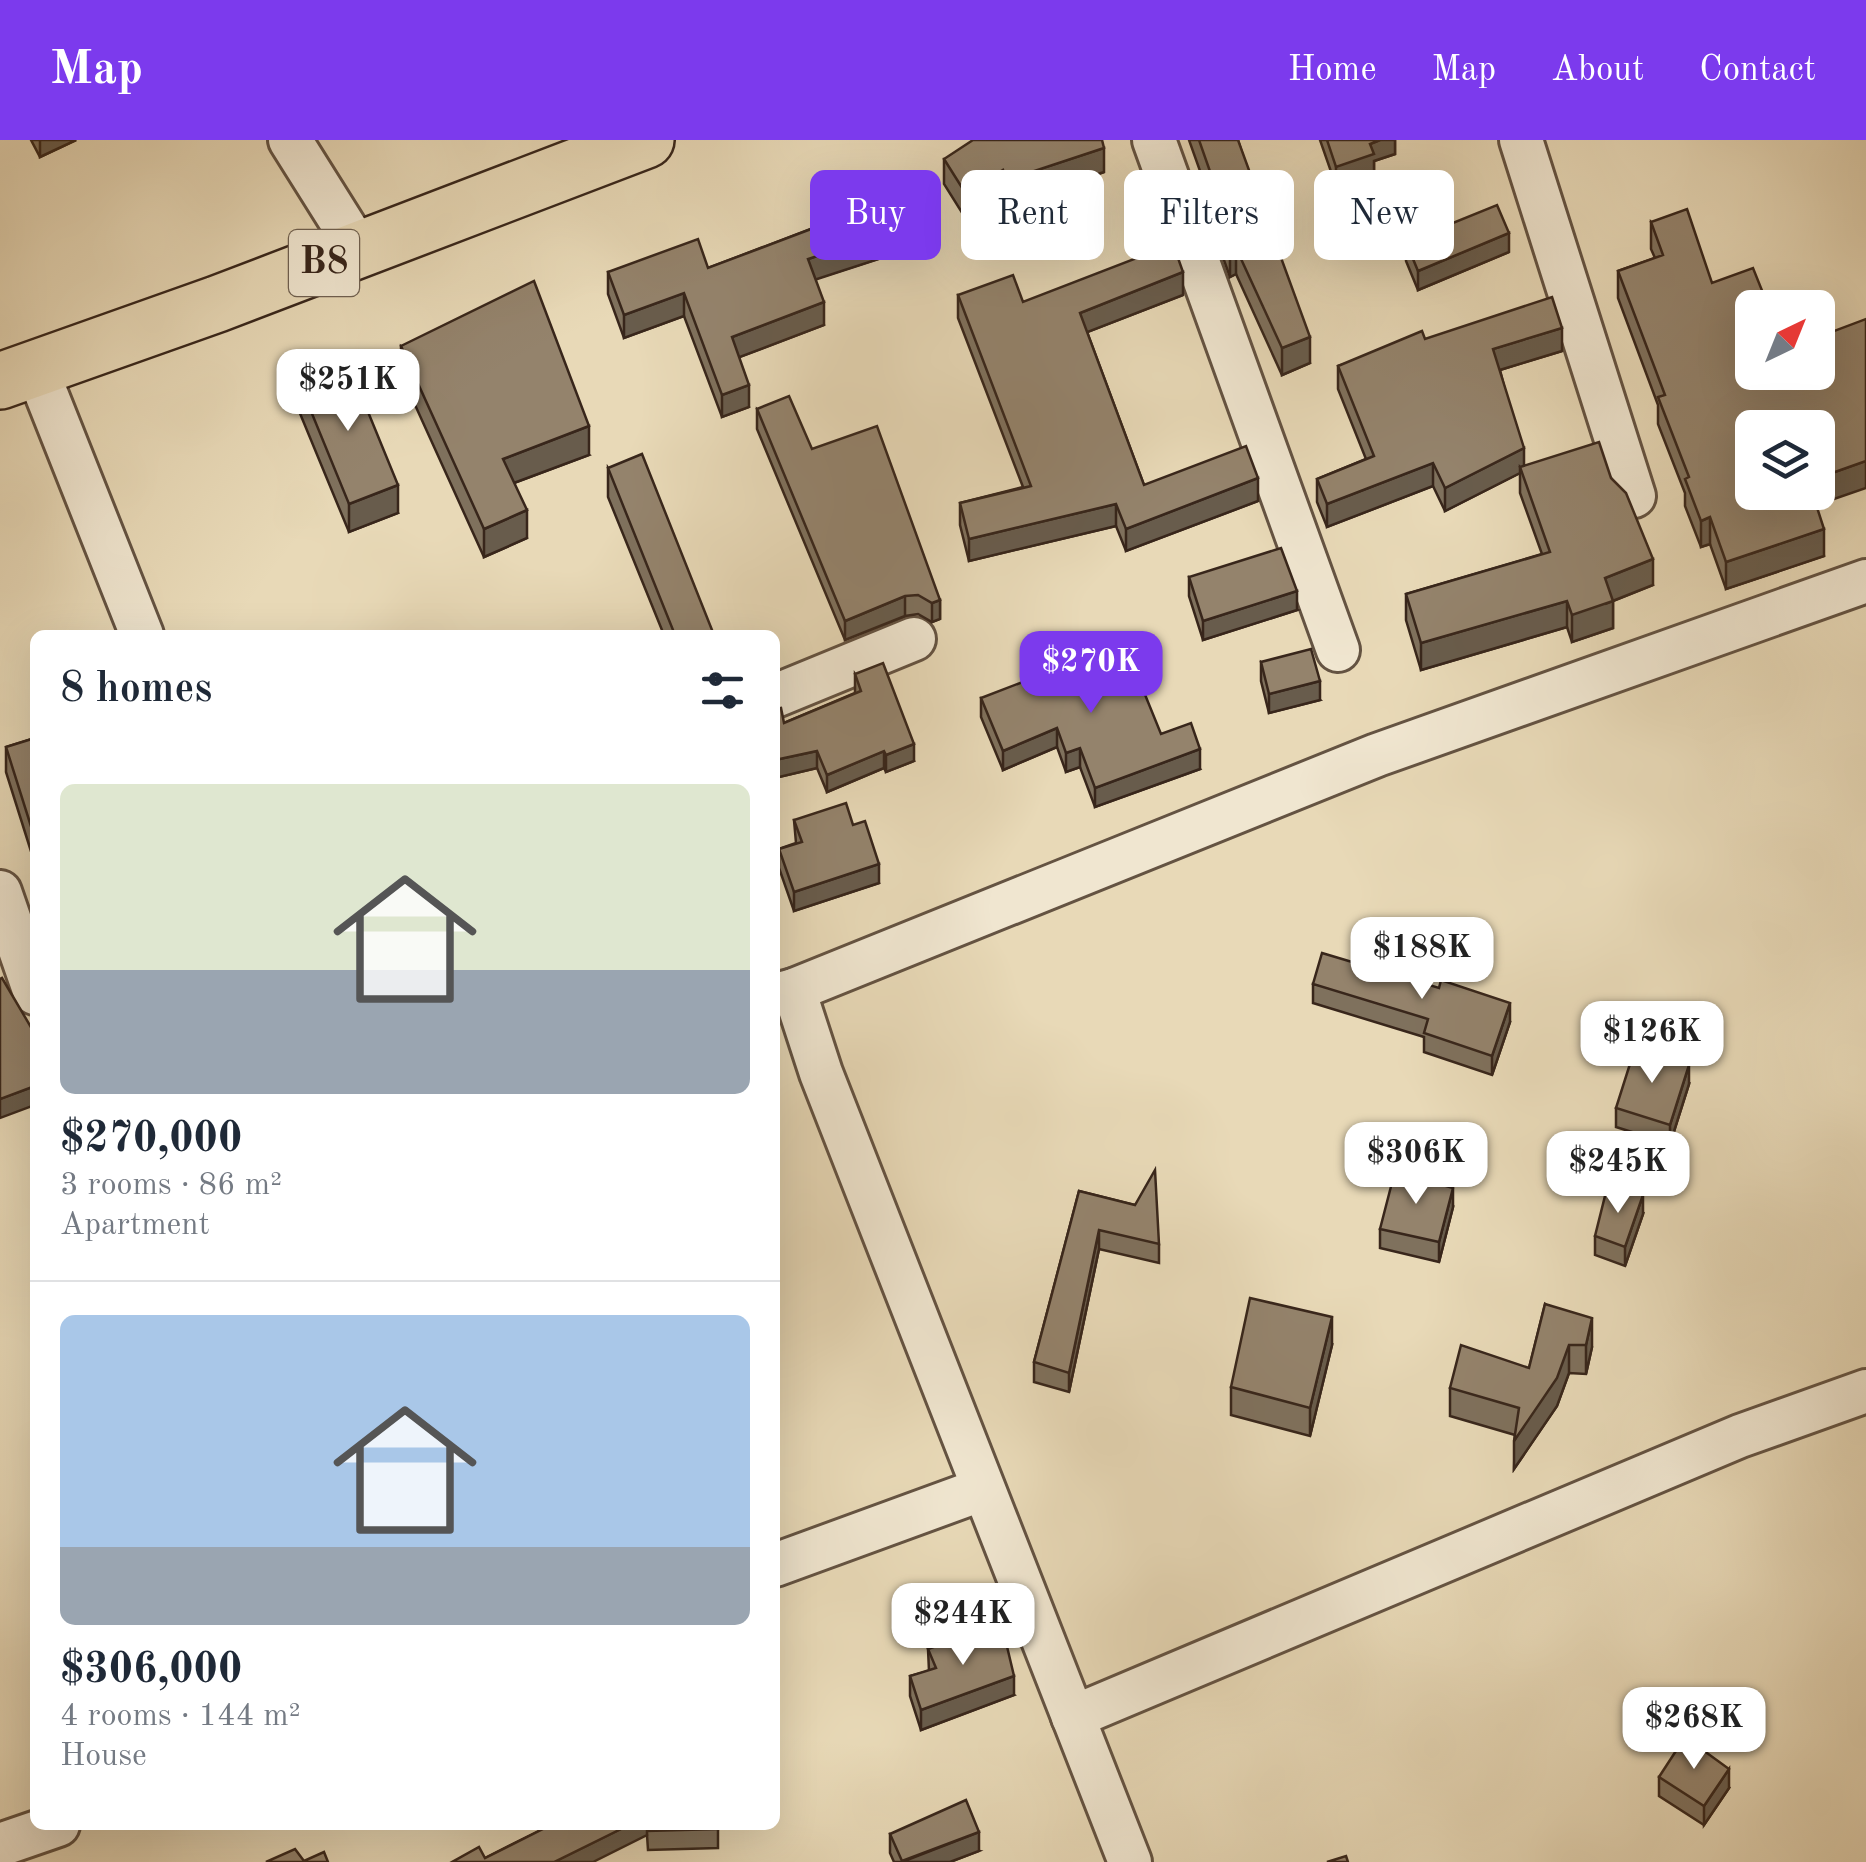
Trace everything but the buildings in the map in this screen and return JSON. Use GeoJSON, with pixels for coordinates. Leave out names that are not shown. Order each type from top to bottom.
{"type":"FeatureCollection","features":[{"type":"Feature","properties":{"kind":"highway","name":"B8"},"geometry":{"type":"LineString","coordinates":[[18,375],[646,140]]}},
{"type":"Feature","properties":{"kind":"street"},"geometry":{"type":"LineString","coordinates":[[290,140],[360,250]]}},
{"type":"Feature","properties":{"kind":"street"},"geometry":{"type":"LineString","coordinates":[[1154,140],[1338,650]]}},
{"type":"Feature","properties":{"kind":"street"},"geometry":{"type":"LineString","coordinates":[[1521,140],[1634,496]]}},
{"type":"Feature","properties":{"kind":"street"},"geometry":{"type":"LineString","coordinates":[[18,375],[140,630]]}},
{"type":"Feature","properties":{"kind":"street"},"geometry":{"type":"LineString","coordinates":[[1130,1862],[821,1073],[784,992],[1377,756],[1866,581]]}},
{"type":"Feature","properties":{"kind":"street"},"geometry":{"type":"LineString","coordinates":[[780,694],[914,639]]}},
{"type":"Feature","properties":{"kind":"street"},"geometry":{"type":"LineString","coordinates":[[0,892],[30,979]]}},
{"type":"Feature","properties":{"kind":"street"},"geometry":{"type":"LineString","coordinates":[[1073,1717],[1740,1436],[1866,1391]]}},
{"type":"Feature","properties":{"kind":"street"},"geometry":{"type":"LineString","coordinates":[[780,1563],[983,1489]]}},
{"type":"Feature","properties":{"kind":"street"},"geometry":{"type":"LineString","coordinates":[[0,1846],[44,1830]]}}]}
